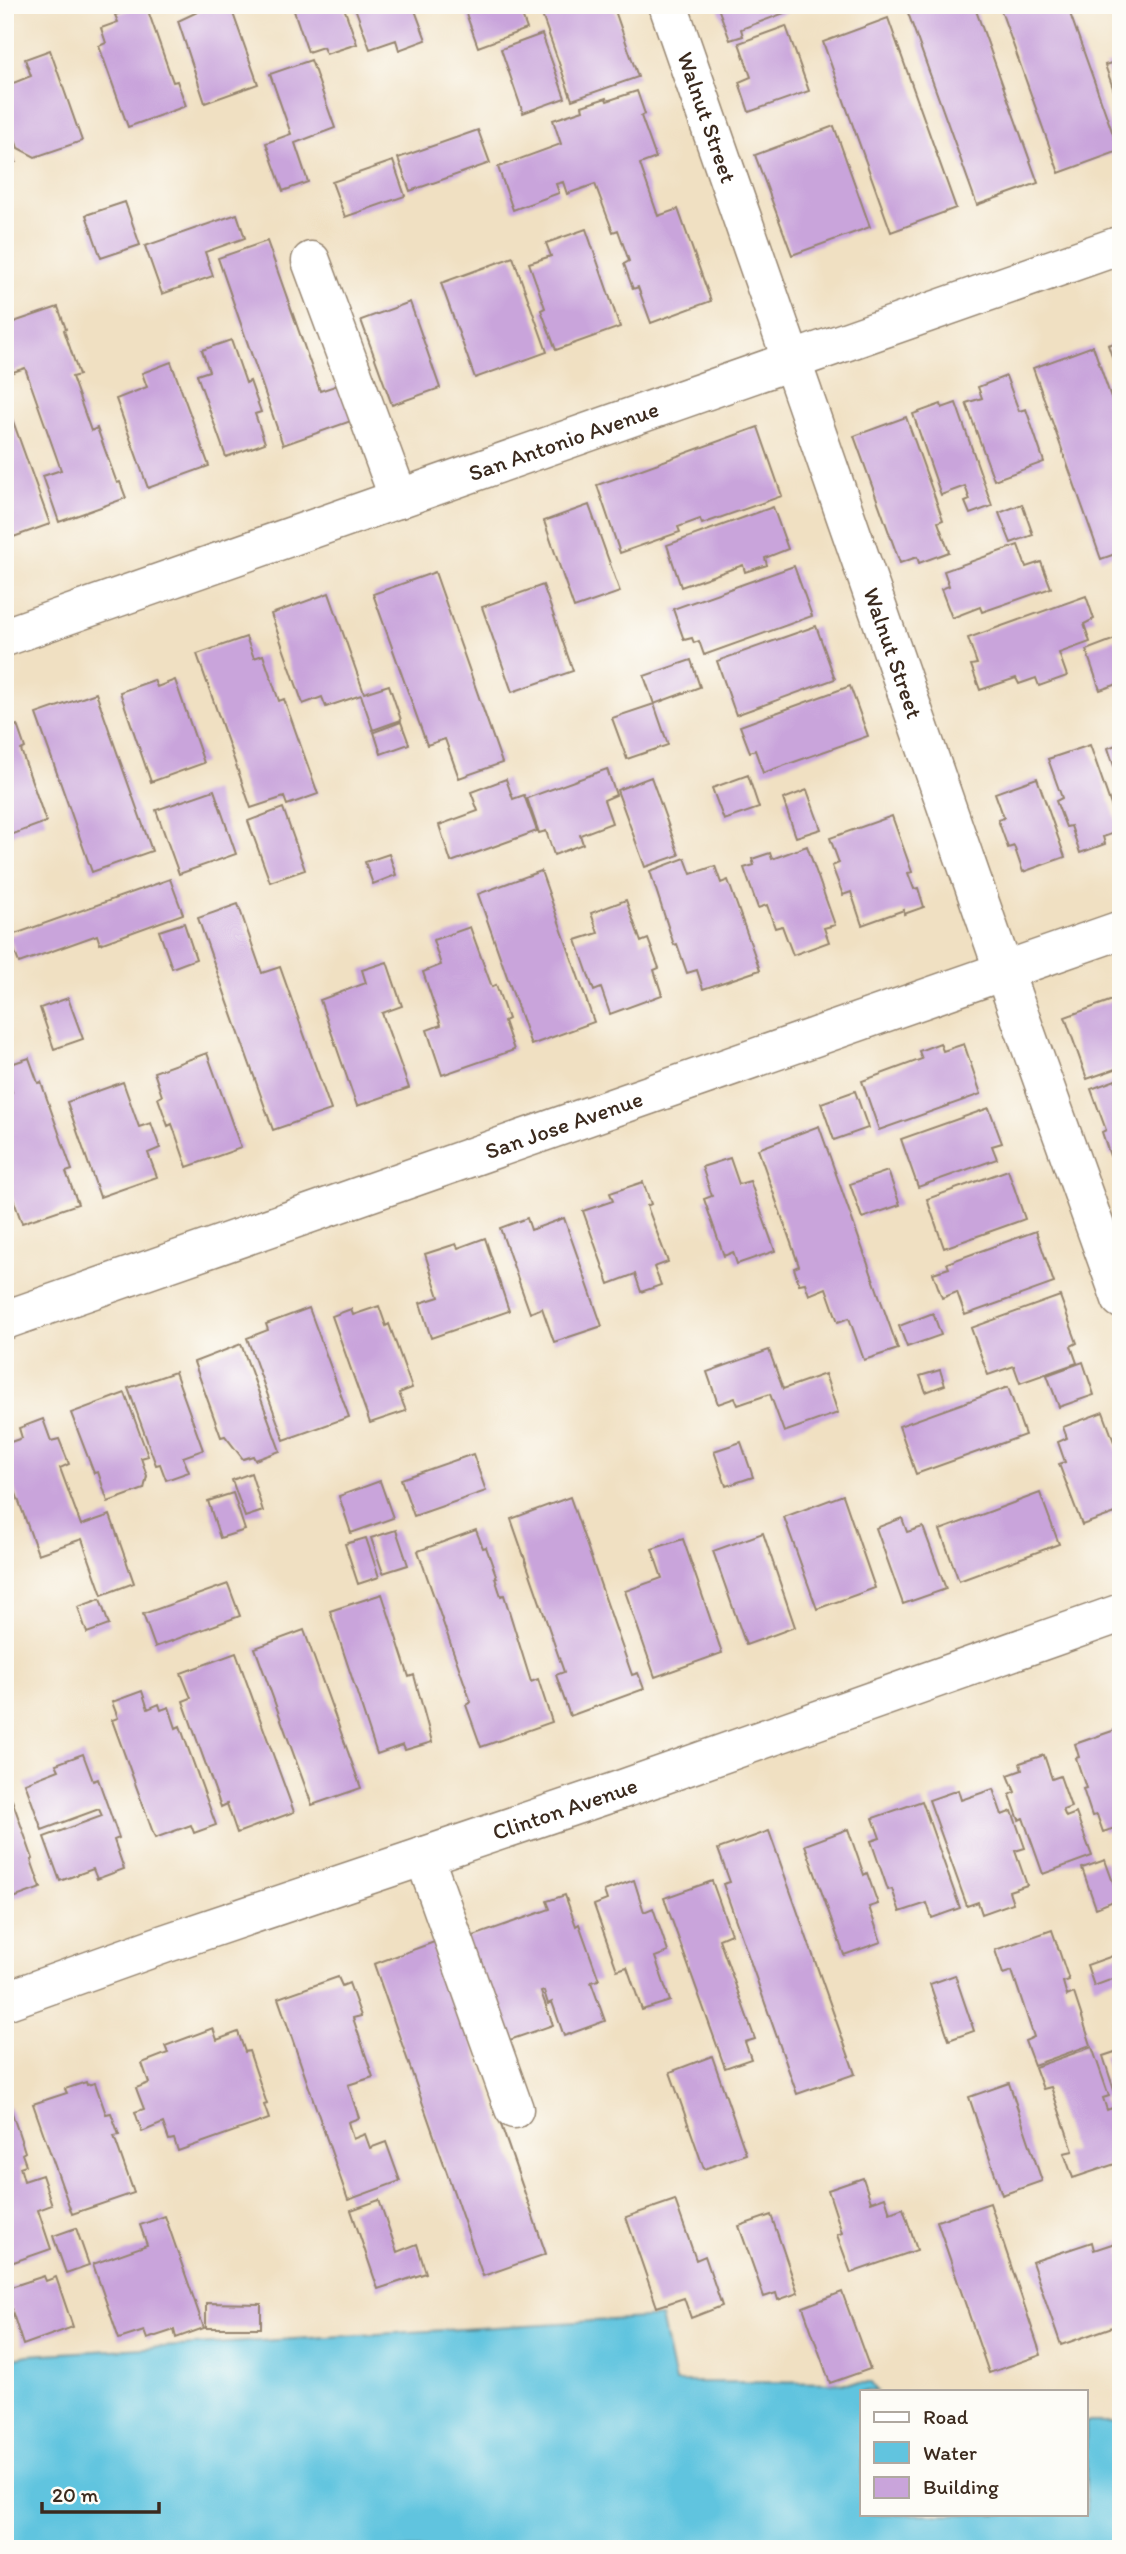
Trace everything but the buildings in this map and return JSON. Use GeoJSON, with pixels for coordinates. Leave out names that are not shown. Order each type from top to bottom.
{"type":"FeatureCollection","features":[{"type":"Feature","properties":{"kind":"street","name":"Walnut Street"},"geometry":{"type":"LineString","coordinates":[[668,5],[1004,972],[1121,1299]]}},
{"type":"Feature","properties":{"kind":"street","name":"San Antonio Avenue"},"geometry":{"type":"LineString","coordinates":[[5,637],[1121,245]]}},
{"type":"Feature","properties":{"kind":"street"},"geometry":{"type":"LineString","coordinates":[[311,261],[399,499]]}},
{"type":"Feature","properties":{"kind":"street","name":"San Jose Avenue"},"geometry":{"type":"LineString","coordinates":[[5,1321],[1121,930]]}},
{"type":"Feature","properties":{"kind":"street","name":"Clinton Avenue"},"geometry":{"type":"LineString","coordinates":[[5,2001],[617,1791],[1121,1613]]}},
{"type":"Feature","properties":{"kind":"street"},"geometry":{"type":"LineString","coordinates":[[424,1856],[514,2109]]}},
{"type":"Feature","properties":{"kind":"water"},"geometry":{"type":"Polygon","coordinates":[[[661,2317],[675,2382],[871,2383],[876,2390],[860,2390],[860,2516],[1088,2516],[1088,2422],[1121,2422],[1121,2549],[5,2549],[5,2360],[28,2355],[661,2317]]]}}]}
